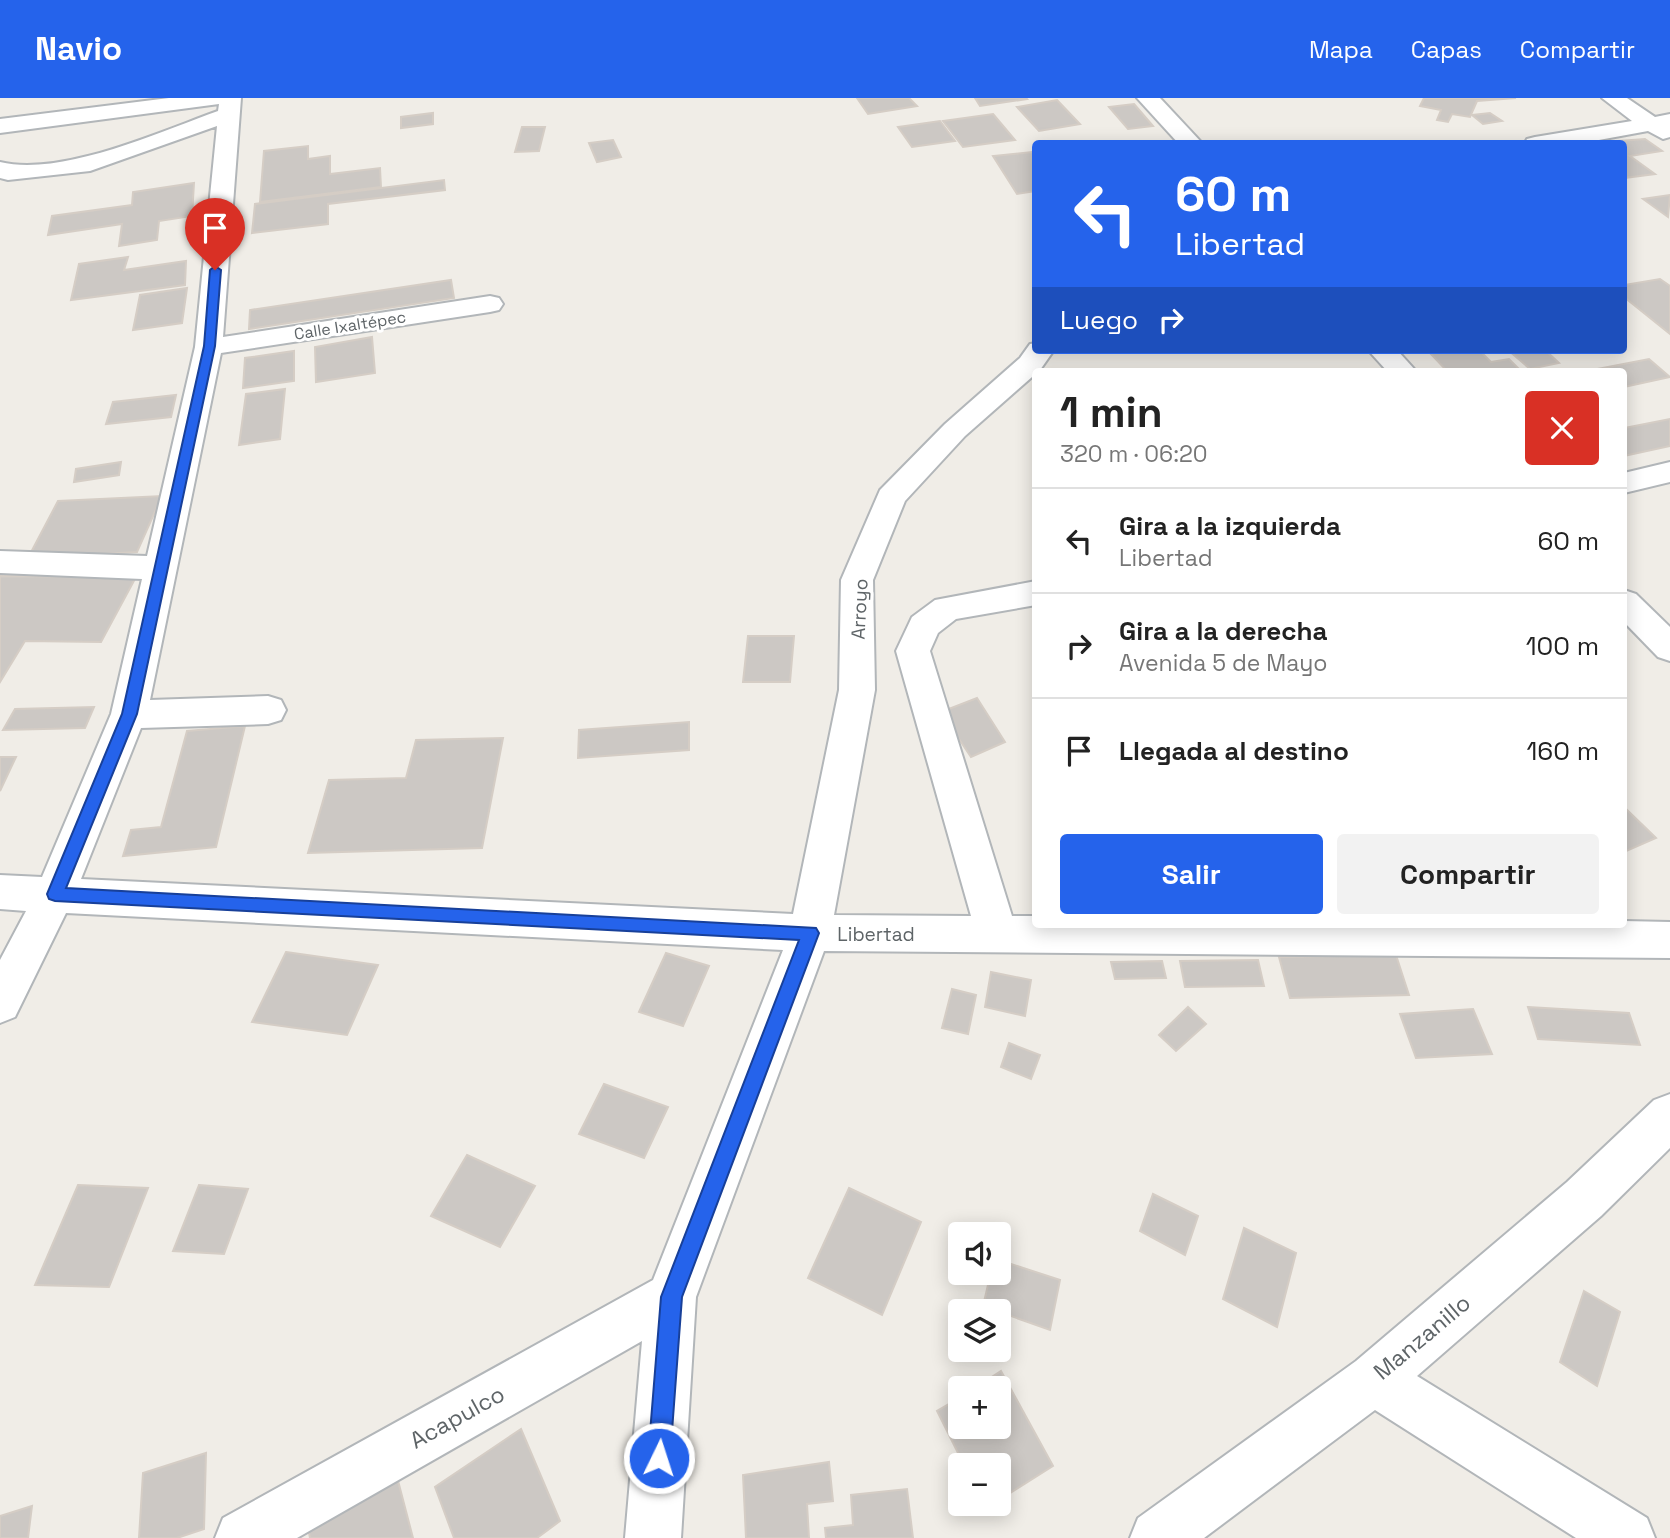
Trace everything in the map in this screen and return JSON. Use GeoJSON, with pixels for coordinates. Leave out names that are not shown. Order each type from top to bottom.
{"type":"FeatureCollection","features":[{"type":"Feature","properties":{"kind":"street"},"geometry":{"type":"LineString","coordinates":[[1148,98],[1188,140]]}},
{"type":"Feature","properties":{"kind":"street"},"geometry":{"type":"LineString","coordinates":[[1613,98],[1661,123],[1670,138]]}},
{"type":"Feature","properties":{"kind":"street"},"geometry":{"type":"LineString","coordinates":[[0,126],[226,104]]}},
{"type":"Feature","properties":{"kind":"street"},"geometry":{"type":"LineString","coordinates":[[0,169],[8,173],[84,175],[226,104]]}},
{"type":"Feature","properties":{"kind":"street"},"geometry":{"type":"LineString","coordinates":[[0,1003],[55,894],[129,714],[209,346],[226,104]]}},
{"type":"Feature","properties":{"kind":"street"},"geometry":{"type":"LineString","coordinates":[[1559,140],[1661,123]]}},
{"type":"Feature","properties":{"kind":"street","name":"Calle Ixaltépec"},"geometry":{"type":"LineString","coordinates":[[209,346],[490,304]]}},
{"type":"Feature","properties":{"kind":"street","name":"Arroyo"},"geometry":{"type":"LineString","coordinates":[[653,1538],[671,1297],[810,933],[857,690],[857,580],[891,497],[955,430],[1030,365],[1037,354]]}},
{"type":"Feature","properties":{"kind":"street"},"geometry":{"type":"LineString","coordinates":[[1386,354],[1399,368]]}},
{"type":"Feature","properties":{"kind":"street"},"geometry":{"type":"LineString","coordinates":[[1627,482],[1670,472]]}},
{"type":"Feature","properties":{"kind":"street"},"geometry":{"type":"LineString","coordinates":[[0,562],[161,568]]}},
{"type":"Feature","properties":{"kind":"street"},"geometry":{"type":"LineString","coordinates":[[997,935],[913,651],[924,626],[947,609],[1032,594]]}},
{"type":"Feature","properties":{"kind":"street"},"geometry":{"type":"LineString","coordinates":[[1627,605],[1670,648]]}},
{"type":"Feature","properties":{"kind":"street"},"geometry":{"type":"LineString","coordinates":[[129,714],[268,710]]}},
{"type":"Feature","properties":{"kind":"street","name":"Libertad"},"geometry":{"type":"LineString","coordinates":[[0,892],[810,933],[1670,940]]}},
{"type":"Feature","properties":{"kind":"street","name":"Manzanillo"},"geometry":{"type":"LineString","coordinates":[[1158,1538],[1374,1379],[1584,1199],[1670,1116]]}},
{"type":"Feature","properties":{"kind":"street","name":"Acapulco"},"geometry":{"type":"LineString","coordinates":[[243,1538],[671,1297]]}},
{"type":"Feature","properties":{"kind":"street"},"geometry":{"type":"LineString","coordinates":[[1374,1379],[1627,1538]]}},
{"type":"Feature","properties":{"kind":"building"},"geometry":{"type":"Polygon","coordinates":[[[857,98],[909,98],[917,106],[868,114],[857,98]]]}},
{"type":"Feature","properties":{"kind":"building"},"geometry":{"type":"Polygon","coordinates":[[[975,98],[1026,98],[1027,99],[980,106],[975,98]]]}},
{"type":"Feature","properties":{"kind":"building"},"geometry":{"type":"Polygon","coordinates":[[[1424,98],[1516,98],[1477,101],[1470,117],[1452,114],[1448,122],[1437,120],[1441,110],[1420,106],[1424,98]]]}},
{"type":"Feature","properties":{"kind":"building"},"geometry":{"type":"Polygon","coordinates":[[[1057,100],[1080,124],[1039,131],[1017,107],[1057,100]]]}},
{"type":"Feature","properties":{"kind":"building"},"geometry":{"type":"Polygon","coordinates":[[[1134,104],[1153,126],[1128,129],[1109,107],[1134,104]]]}},
{"type":"Feature","properties":{"kind":"building"},"geometry":{"type":"Polygon","coordinates":[[[433,113],[433,124],[401,128],[401,117],[433,113]]]}},
{"type":"Feature","properties":{"kind":"building"},"geometry":{"type":"Polygon","coordinates":[[[1490,113],[1502,121],[1483,124],[1472,115],[1490,113]]]}},
{"type":"Feature","properties":{"kind":"building"},"geometry":{"type":"Polygon","coordinates":[[[993,114],[1015,140],[963,147],[943,121],[993,114]]]}},
{"type":"Feature","properties":{"kind":"building"},"geometry":{"type":"Polygon","coordinates":[[[940,121],[955,141],[912,147],[898,127],[940,121]]]}},
{"type":"Feature","properties":{"kind":"building"},"geometry":{"type":"Polygon","coordinates":[[[522,127],[545,127],[539,151],[515,152],[522,127]]]}},
{"type":"Feature","properties":{"kind":"building"},"geometry":{"type":"Polygon","coordinates":[[[1645,139],[1662,151],[1630,156],[1655,174],[1627,178],[1627,140],[1645,139]]]}},
{"type":"Feature","properties":{"kind":"building"},"geometry":{"type":"Polygon","coordinates":[[[613,140],[621,157],[597,162],[589,143],[613,140]]]}},
{"type":"Feature","properties":{"kind":"building"},"geometry":{"type":"Polygon","coordinates":[[[308,146],[308,159],[330,156],[330,174],[380,168],[381,187],[260,202],[264,151],[308,146]]]}},
{"type":"Feature","properties":{"kind":"building"},"geometry":{"type":"Polygon","coordinates":[[[1032,152],[1032,192],[1017,194],[993,156],[1032,152]]]}},
{"type":"Feature","properties":{"kind":"building"},"geometry":{"type":"Polygon","coordinates":[[[444,180],[445,190],[328,204],[328,224],[252,233],[255,204],[444,180]]]}},
{"type":"Feature","properties":{"kind":"building"},"geometry":{"type":"Polygon","coordinates":[[[194,183],[192,216],[159,221],[157,240],[119,246],[122,224],[48,235],[52,216],[132,205],[133,192],[194,183]]]}},
{"type":"Feature","properties":{"kind":"building"},"geometry":{"type":"Polygon","coordinates":[[[1670,195],[1668,217],[1643,199],[1670,195]]]}},
{"type":"Feature","properties":{"kind":"building"},"geometry":{"type":"Polygon","coordinates":[[[128,257],[124,270],[186,261],[185,285],[71,300],[79,264],[128,257]]]}},
{"type":"Feature","properties":{"kind":"building"},"geometry":{"type":"Polygon","coordinates":[[[1660,279],[1670,286],[1670,334],[1627,299],[1627,284],[1660,279]]]}},
{"type":"Feature","properties":{"kind":"building"},"geometry":{"type":"Polygon","coordinates":[[[451,280],[454,298],[249,329],[250,310],[451,280]]]}},
{"type":"Feature","properties":{"kind":"building"},"geometry":{"type":"Polygon","coordinates":[[[187,288],[182,323],[133,330],[140,295],[187,288]]]}},
{"type":"Feature","properties":{"kind":"building"},"geometry":{"type":"Polygon","coordinates":[[[372,337],[375,373],[316,382],[315,347],[372,337]]]}},
{"type":"Feature","properties":{"kind":"building"},"geometry":{"type":"Polygon","coordinates":[[[294,351],[294,381],[243,388],[245,358],[294,351]]]}},
{"type":"Feature","properties":{"kind":"building"},"geometry":{"type":"Polygon","coordinates":[[[1431,354],[1483,354],[1491,362],[1509,359],[1518,368],[1444,368],[1431,354]]]}},
{"type":"Feature","properties":{"kind":"building"},"geometry":{"type":"Polygon","coordinates":[[[1513,354],[1549,354],[1559,363],[1535,368],[1529,368],[1513,354]]]}},
{"type":"Feature","properties":{"kind":"building"},"geometry":{"type":"Polygon","coordinates":[[[1649,359],[1670,377],[1627,386],[1627,368],[1602,368],[1649,359]]]}},
{"type":"Feature","properties":{"kind":"building"},"geometry":{"type":"Polygon","coordinates":[[[285,389],[280,439],[239,445],[246,394],[285,389]]]}},
{"type":"Feature","properties":{"kind":"building"},"geometry":{"type":"Polygon","coordinates":[[[176,395],[171,417],[106,424],[113,402],[176,395]]]}},
{"type":"Feature","properties":{"kind":"building"},"geometry":{"type":"Polygon","coordinates":[[[1670,419],[1670,446],[1627,455],[1627,427],[1670,419]]]}},
{"type":"Feature","properties":{"kind":"building"},"geometry":{"type":"Polygon","coordinates":[[[121,462],[119,475],[74,482],[76,469],[121,462]]]}},
{"type":"Feature","properties":{"kind":"building"},"geometry":{"type":"Polygon","coordinates":[[[162,496],[137,552],[28,558],[58,501],[162,496]]]}},
{"type":"Feature","properties":{"kind":"building"},"geometry":{"type":"Polygon","coordinates":[[[0,576],[136,577],[101,642],[25,641],[0,682],[0,576]]]}},
{"type":"Feature","properties":{"kind":"building"},"geometry":{"type":"Polygon","coordinates":[[[748,636],[794,636],[790,682],[743,682],[748,636]]]}},
{"type":"Feature","properties":{"kind":"building"},"geometry":{"type":"Polygon","coordinates":[[[977,698],[1005,742],[971,757],[941,712],[977,698]]]}},
{"type":"Feature","properties":{"kind":"building"},"geometry":{"type":"Polygon","coordinates":[[[94,707],[85,728],[3,730],[15,709],[94,707]]]}},
{"type":"Feature","properties":{"kind":"building"},"geometry":{"type":"Polygon","coordinates":[[[689,722],[689,750],[578,758],[579,730],[689,722]]]}},
{"type":"Feature","properties":{"kind":"building"},"geometry":{"type":"Polygon","coordinates":[[[245,726],[216,847],[123,856],[131,830],[161,827],[187,731],[245,726]]]}},
{"type":"Feature","properties":{"kind":"building"},"geometry":{"type":"Polygon","coordinates":[[[503,738],[482,848],[308,853],[329,780],[406,778],[416,740],[503,738]]]}},
{"type":"Feature","properties":{"kind":"building"},"geometry":{"type":"Polygon","coordinates":[[[0,757],[16,757],[0,791],[0,757]]]}},
{"type":"Feature","properties":{"kind":"building"},"geometry":{"type":"Polygon","coordinates":[[[1627,810],[1656,838],[1627,851],[1627,810]]]}},
{"type":"Feature","properties":{"kind":"building"},"geometry":{"type":"Polygon","coordinates":[[[286,952],[378,965],[347,1035],[252,1022],[286,952]]]}},
{"type":"Feature","properties":{"kind":"building"},"geometry":{"type":"Polygon","coordinates":[[[666,953],[709,966],[683,1026],[639,1012],[666,953]]]}},
{"type":"Feature","properties":{"kind":"building"},"geometry":{"type":"Polygon","coordinates":[[[1396,955],[1409,995],[1290,998],[1279,957],[1396,955]]]}},
{"type":"Feature","properties":{"kind":"building"},"geometry":{"type":"Polygon","coordinates":[[[1258,960],[1264,986],[1185,987],[1180,961],[1258,960]]]}},
{"type":"Feature","properties":{"kind":"building"},"geometry":{"type":"Polygon","coordinates":[[[1162,961],[1166,978],[1115,979],[1111,962],[1162,961]]]}},
{"type":"Feature","properties":{"kind":"building"},"geometry":{"type":"Polygon","coordinates":[[[991,972],[1031,980],[1025,1016],[985,1007],[991,972]]]}},
{"type":"Feature","properties":{"kind":"building"},"geometry":{"type":"Polygon","coordinates":[[[952,989],[976,995],[968,1034],[942,1028],[952,989]]]}},
{"type":"Feature","properties":{"kind":"building"},"geometry":{"type":"Polygon","coordinates":[[[1188,1007],[1206,1024],[1176,1051],[1159,1035],[1188,1007]]]}},
{"type":"Feature","properties":{"kind":"building"},"geometry":{"type":"Polygon","coordinates":[[[1528,1007],[1629,1013],[1640,1045],[1538,1039],[1528,1007]]]}},
{"type":"Feature","properties":{"kind":"building"},"geometry":{"type":"Polygon","coordinates":[[[1473,1009],[1492,1054],[1416,1058],[1400,1014],[1473,1009]]]}},
{"type":"Feature","properties":{"kind":"building"},"geometry":{"type":"Polygon","coordinates":[[[1009,1043],[1040,1055],[1031,1079],[1001,1067],[1009,1043]]]}},
{"type":"Feature","properties":{"kind":"building"},"geometry":{"type":"Polygon","coordinates":[[[604,1084],[668,1107],[644,1158],[579,1134],[604,1084]]]}},
{"type":"Feature","properties":{"kind":"building"},"geometry":{"type":"Polygon","coordinates":[[[467,1155],[535,1186],[500,1247],[431,1216],[467,1155]]]}},
{"type":"Feature","properties":{"kind":"building"},"geometry":{"type":"Polygon","coordinates":[[[78,1185],[148,1188],[109,1287],[35,1285],[78,1185]]]}},
{"type":"Feature","properties":{"kind":"building"},"geometry":{"type":"Polygon","coordinates":[[[199,1185],[248,1189],[224,1254],[173,1251],[199,1185]]]}},
{"type":"Feature","properties":{"kind":"building"},"geometry":{"type":"Polygon","coordinates":[[[849,1188],[921,1222],[882,1315],[808,1278],[849,1188]]]}},
{"type":"Feature","properties":{"kind":"building"},"geometry":{"type":"Polygon","coordinates":[[[1153,1194],[1198,1216],[1185,1255],[1140,1231],[1153,1194]]]}},
{"type":"Feature","properties":{"kind":"building"},"geometry":{"type":"Polygon","coordinates":[[[1244,1228],[1296,1253],[1277,1327],[1223,1299],[1244,1228]]]}},
{"type":"Feature","properties":{"kind":"building"},"geometry":{"type":"Polygon","coordinates":[[[1011,1264],[1060,1280],[1050,1330],[1011,1316],[1011,1299],[985,1299],[988,1285],[1011,1285],[1011,1264]]]}},
{"type":"Feature","properties":{"kind":"building"},"geometry":{"type":"Polygon","coordinates":[[[1584,1291],[1620,1312],[1597,1386],[1560,1362],[1584,1291]]]}},
{"type":"Feature","properties":{"kind":"building"},"geometry":{"type":"Polygon","coordinates":[[[1011,1389],[1053,1466],[1011,1492],[1011,1453],[958,1453],[951,1439],[1011,1439],[1011,1389]]]}},
{"type":"Feature","properties":{"kind":"building"},"geometry":{"type":"Polygon","coordinates":[[[948,1405],[948,1433],[937,1411],[948,1405]]]}},
{"type":"Feature","properties":{"kind":"building"},"geometry":{"type":"Polygon","coordinates":[[[521,1429],[560,1521],[537,1538],[454,1538],[435,1487],[521,1429]]]}},
{"type":"Feature","properties":{"kind":"building"},"geometry":{"type":"Polygon","coordinates":[[[206,1453],[204,1529],[177,1538],[139,1538],[143,1473],[206,1453]]]}},
{"type":"Feature","properties":{"kind":"building"},"geometry":{"type":"Polygon","coordinates":[[[829,1462],[833,1501],[807,1504],[809,1538],[746,1538],[743,1475],[829,1462]]]}},
{"type":"Feature","properties":{"kind":"building"},"geometry":{"type":"Polygon","coordinates":[[[396,1473],[413,1538],[310,1538],[307,1523],[396,1473]]]}},
{"type":"Feature","properties":{"kind":"building"},"geometry":{"type":"Polygon","coordinates":[[[907,1489],[913,1538],[826,1538],[825,1528],[853,1525],[851,1495],[907,1489]]]}},
{"type":"Feature","properties":{"kind":"building"},"geometry":{"type":"Polygon","coordinates":[[[32,1506],[28,1538],[0,1538],[0,1516],[32,1506]]]}},
{"type":"Feature","properties":{"kind":"route"},"geometry":{"type":"LineString","coordinates":[[215,270],[209,346],[129,714],[55,894],[810,933],[671,1297],[659,1458]]}}]}
